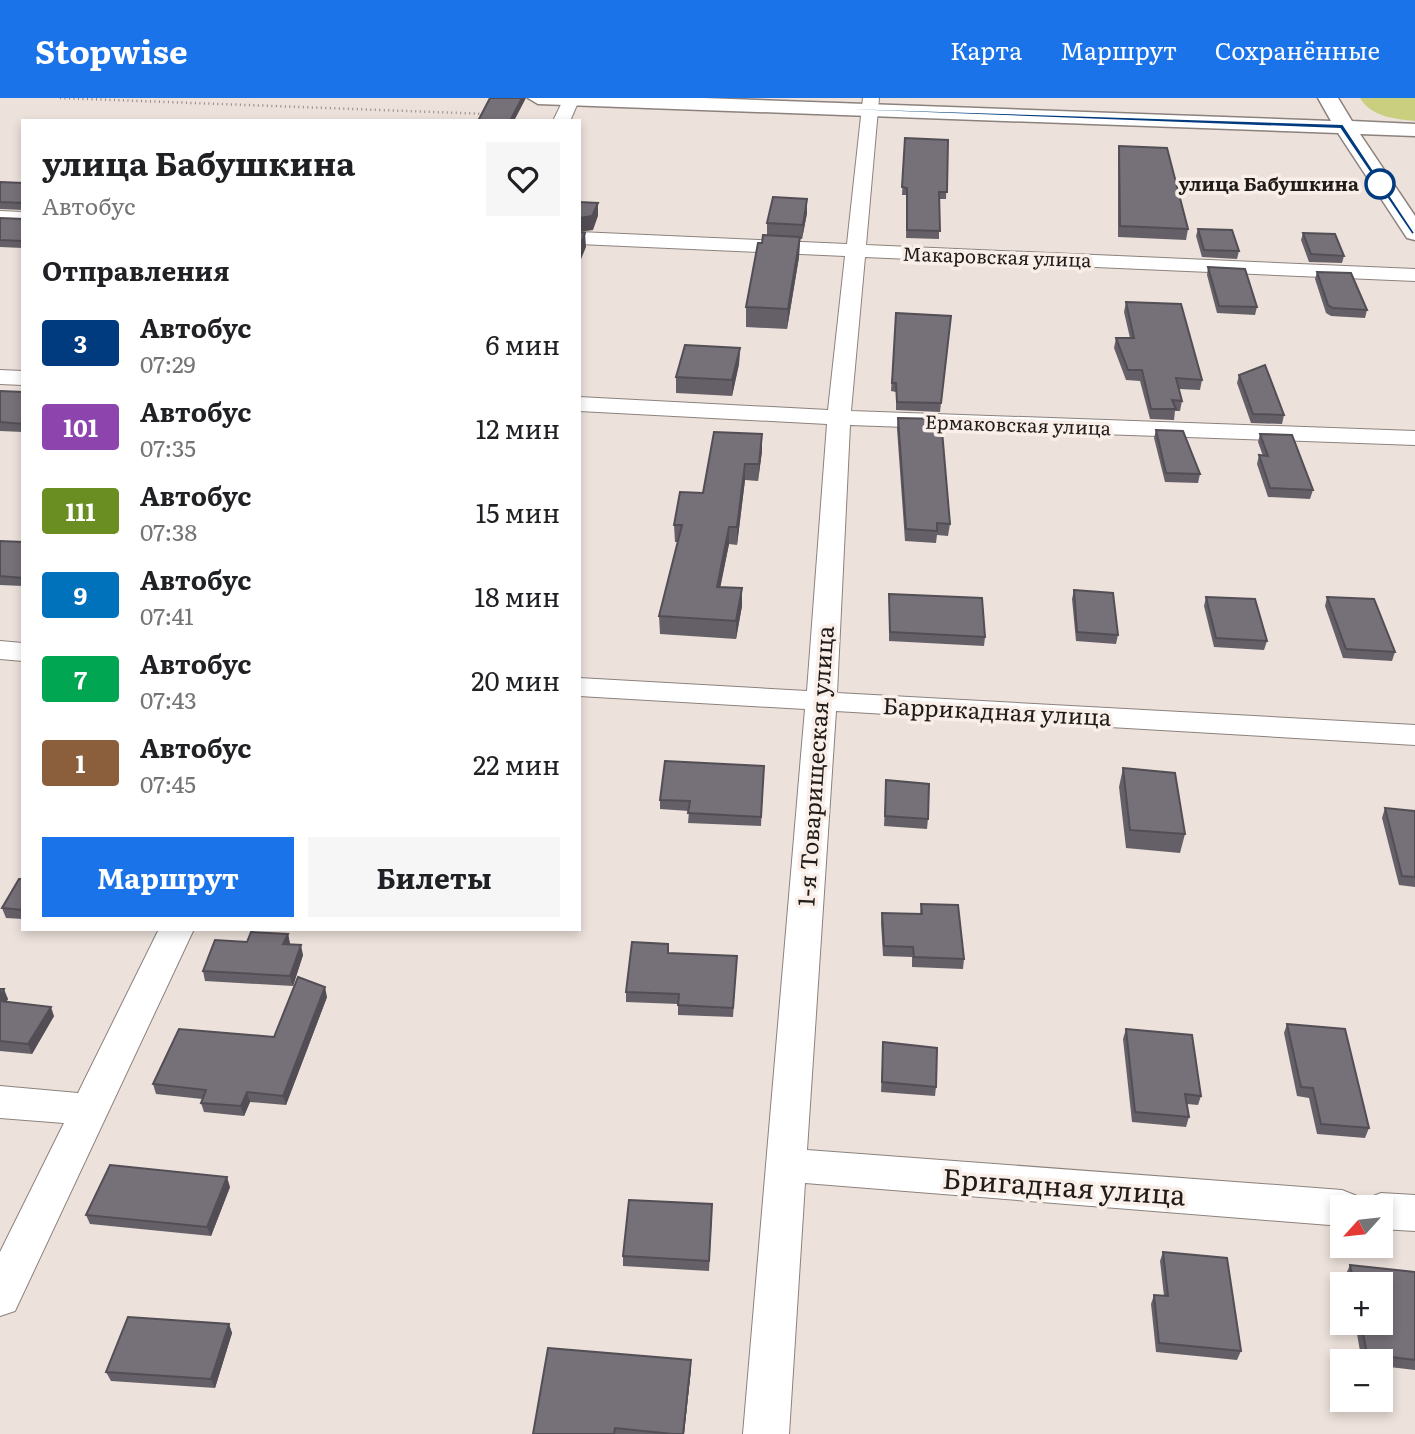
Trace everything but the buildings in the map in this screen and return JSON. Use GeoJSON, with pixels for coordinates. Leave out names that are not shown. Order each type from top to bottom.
{"type":"FeatureCollection","features":[{"type":"Feature","properties":{"kind":"main road"},"geometry":{"type":"LineString","coordinates":[[538,98],[870,104],[1415,130]]}},
{"type":"Feature","properties":{"kind":"main road"},"geometry":{"type":"LineString","coordinates":[[1328,98],[1343,127],[1415,233]]}},
{"type":"Feature","properties":{"kind":"street"},"geometry":{"type":"LineString","coordinates":[[562,119],[572,99]]}},
{"type":"Feature","properties":{"kind":"street","name":"1-я Товарищеская улица"},"geometry":{"type":"LineString","coordinates":[[766,1434],[821,703],[839,418],[858,252],[870,104]]}},
{"type":"Feature","properties":{"kind":"street"},"geometry":{"type":"LineString","coordinates":[[0,217],[21,218]]}},
{"type":"Feature","properties":{"kind":"street","name":"Макаровская улица"},"geometry":{"type":"LineString","coordinates":[[581,238],[1415,275]]}},
{"type":"Feature","properties":{"kind":"street"},"geometry":{"type":"LineString","coordinates":[[0,377],[21,378]]}},
{"type":"Feature","properties":{"kind":"street","name":"Ермаковская улица"},"geometry":{"type":"LineString","coordinates":[[581,404],[839,418],[1415,438]]}},
{"type":"Feature","properties":{"kind":"street"},"geometry":{"type":"LineString","coordinates":[[0,650],[21,652]]}},
{"type":"Feature","properties":{"kind":"street","name":"Баррикадная улица"},"geometry":{"type":"LineString","coordinates":[[581,687],[1415,735]]}},
{"type":"Feature","properties":{"kind":"street"},"geometry":{"type":"LineString","coordinates":[[0,1297],[176,931]]}},
{"type":"Feature","properties":{"kind":"street"},"geometry":{"type":"LineString","coordinates":[[0,1102],[90,1110]]}},
{"type":"Feature","properties":{"kind":"street","name":"Бригадная улица"},"geometry":{"type":"LineString","coordinates":[[786,1165],[1330,1207]]}},
{"type":"Feature","properties":{"kind":"street"},"geometry":{"type":"LineString","coordinates":[[1393,1212],[1415,1213]]}},
{"type":"Feature","properties":{"kind":"green space"},"geometry":{"type":"Polygon","coordinates":[[[1360,98],[1415,98],[1415,121],[1377,113],[1360,98]]]}},
{"type":"Feature","properties":{"kind":"bus line","name":"3"},"geometry":{"type":"LineString","coordinates":[[539,98],[1343,127],[1415,233]]}},
{"type":"Feature","properties":{"kind":"place","name":"улица Бабушкина"},"geometry":{"type":"Point","coordinates":[1380,184]}}]}
